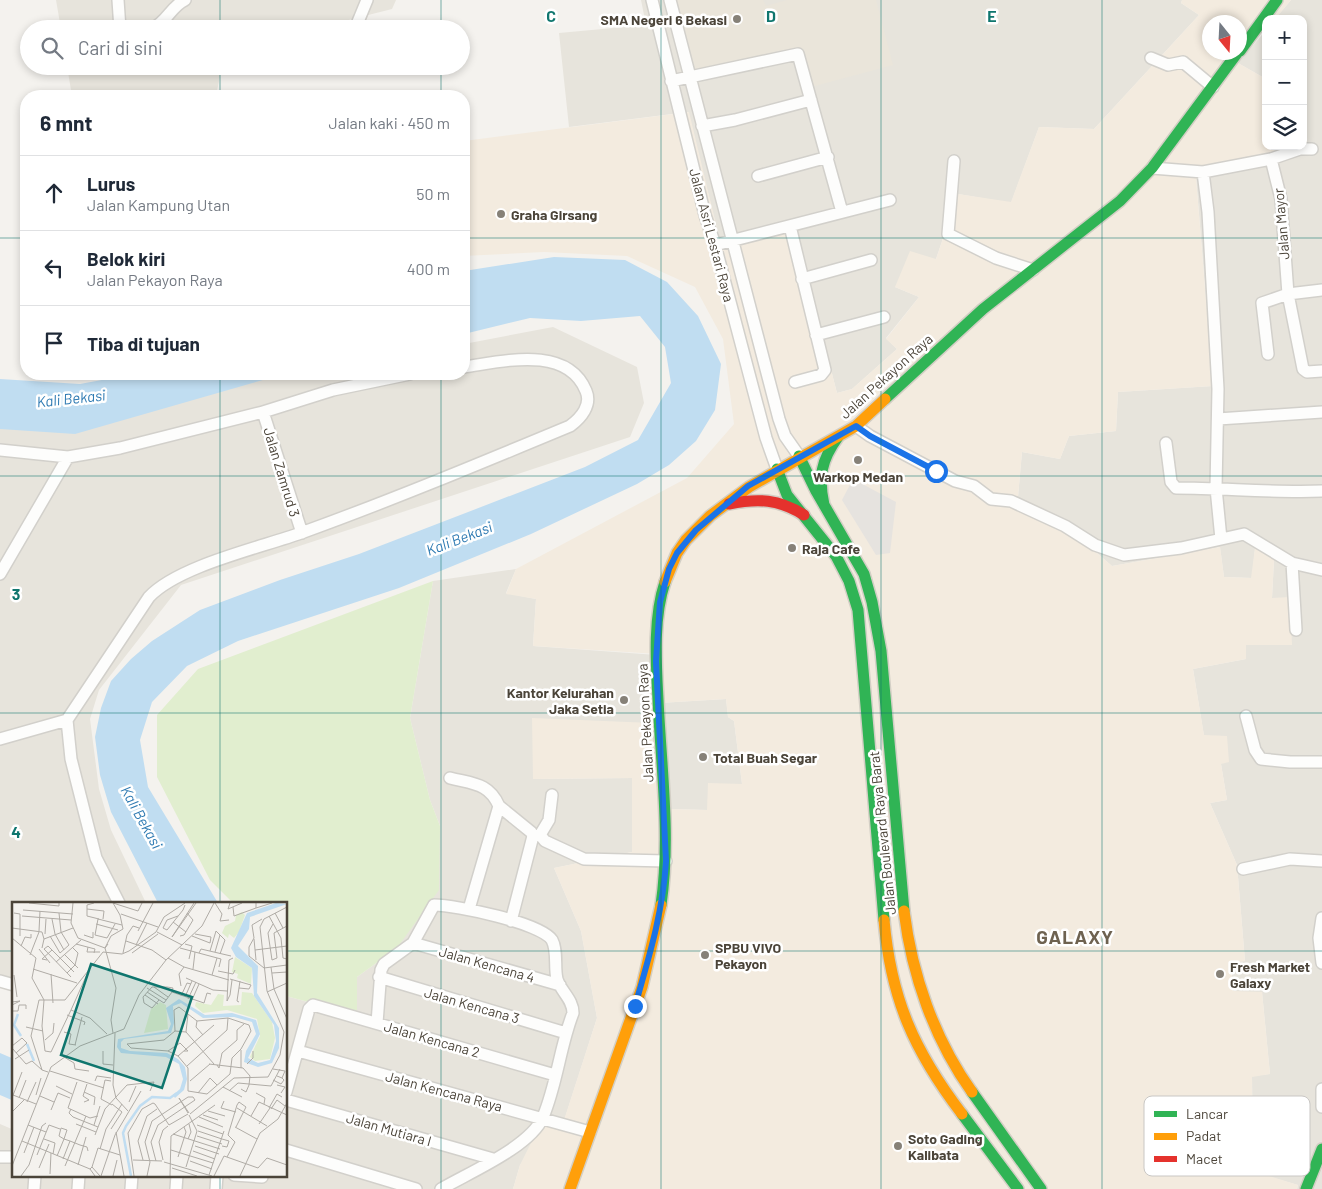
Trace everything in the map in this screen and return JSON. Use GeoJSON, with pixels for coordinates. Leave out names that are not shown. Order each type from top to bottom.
{"type":"FeatureCollection","features":[{"type":"Feature","properties":{"kind":"main road","name":"Jalan Pekayon Raya"},"geometry":{"type":"LineString","coordinates":[[1247,41],[1278,0]]}},
{"type":"Feature","properties":{"kind":"main road","name":"Jalan Pekayon Raya"},"geometry":{"type":"LineString","coordinates":[[570,1189],[635,1006],[664,898],[666,861],[656,661],[660,602],[669,569],[686,540],[748,486],[856,426],[983,309],[1120,201],[1152,168],[1233,60]]}},
{"type":"Feature","properties":{"kind":"main road"},"geometry":{"type":"LineString","coordinates":[[824,505],[819,476],[821,464],[827,452],[840,435]]}},
{"type":"Feature","properties":{"kind":"main road","name":"Jalan Boulevard Raya Barat"},"geometry":{"type":"LineString","coordinates":[[799,456],[816,491],[864,574],[872,602],[881,651],[898,862],[907,936],[921,992],[927,1009],[965,1082],[1041,1189]]}},
{"type":"Feature","properties":{"kind":"main road","name":"Jalan Boulevard Raya Barat"},"geometry":{"type":"LineString","coordinates":[[777,469],[786,495],[836,556],[849,581],[858,610],[886,941],[897,997],[912,1037],[948,1096],[1018,1189]]}},
{"type":"Feature","properties":{"kind":"main road"},"geometry":{"type":"LineString","coordinates":[[796,506],[804,494],[816,491]]}},
{"type":"Feature","properties":{"kind":"main road"},"geometry":{"type":"LineString","coordinates":[[726,504],[754,498],[768,499],[781,501],[804,515]]}},
{"type":"Feature","properties":{"kind":"main road"},"geometry":{"type":"LineString","coordinates":[[863,652],[881,651]]}},
{"type":"Feature","properties":{"kind":"main road"},"geometry":{"type":"LineString","coordinates":[[1306,1189],[1322,1149]]}},
{"type":"Feature","properties":{"kind":"street"},"geometry":{"type":"LineString","coordinates":[[118,0],[119,20]]}},
{"type":"Feature","properties":{"kind":"street"},"geometry":{"type":"LineString","coordinates":[[164,20],[175,6],[185,0]]}},
{"type":"Feature","properties":{"kind":"street"},"geometry":{"type":"LineString","coordinates":[[359,20],[367,0]]}},
{"type":"Feature","properties":{"kind":"street","name":"Jalan Asri Lestari Raya"},"geometry":{"type":"LineString","coordinates":[[652,0],[705,215],[715,245],[766,438],[777,469]]}},
{"type":"Feature","properties":{"kind":"street"},"geometry":{"type":"LineString","coordinates":[[655,12],[671,4]]}},
{"type":"Feature","properties":{"kind":"street","name":"Jalan Asri Lestari Raya"},"geometry":{"type":"LineString","coordinates":[[671,4],[779,419],[785,436],[799,456]]}},
{"type":"Feature","properties":{"kind":"street"},"geometry":{"type":"LineString","coordinates":[[671,81],[796,53],[800,56],[842,212]]}},
{"type":"Feature","properties":{"kind":"street"},"geometry":{"type":"LineString","coordinates":[[1151,58],[1168,65],[1183,62],[1213,87]]}},
{"type":"Feature","properties":{"kind":"street"},"geometry":{"type":"LineString","coordinates":[[702,126],[735,120],[811,100]]}},
{"type":"Feature","properties":{"kind":"street"},"geometry":{"type":"LineString","coordinates":[[1152,168],[1203,172],[1271,159],[1298,149],[1312,149]]}},
{"type":"Feature","properties":{"kind":"street"},"geometry":{"type":"LineString","coordinates":[[758,176],[828,158]]}},
{"type":"Feature","properties":{"kind":"street","name":"Jalan Mayor"},"geometry":{"type":"LineString","coordinates":[[1271,159],[1281,199],[1288,294],[1302,369],[1307,372],[1322,371]]}},
{"type":"Feature","properties":{"kind":"street"},"geometry":{"type":"LineString","coordinates":[[954,160],[948,234],[996,258],[1033,270]]}},
{"type":"Feature","properties":{"kind":"street"},"geometry":{"type":"LineString","coordinates":[[1203,172],[1213,294],[1218,419],[1216,488],[1221,539]]}},
{"type":"Feature","properties":{"kind":"street"},"geometry":{"type":"LineString","coordinates":[[715,245],[890,200]]}},
{"type":"Feature","properties":{"kind":"street"},"geometry":{"type":"LineString","coordinates":[[790,226],[824,372],[795,382]]}},
{"type":"Feature","properties":{"kind":"street"},"geometry":{"type":"LineString","coordinates":[[802,279],[871,260]]}},
{"type":"Feature","properties":{"kind":"street"},"geometry":{"type":"LineString","coordinates":[[1268,354],[1262,303],[1288,294],[1322,290]]}},
{"type":"Feature","properties":{"kind":"street"},"geometry":{"type":"LineString","coordinates":[[816,335],[884,316]]}},
{"type":"Feature","properties":{"kind":"street"},"geometry":{"type":"LineString","coordinates":[[744,353],[762,349]]}},
{"type":"Feature","properties":{"kind":"street"},"geometry":{"type":"LineString","coordinates":[[119,902],[96,858],[71,759],[67,720],[149,597],[159,586],[184,573],[302,533],[570,426],[580,419],[586,405],[586,390],[570,371],[558,364],[523,359],[470,366]]}},
{"type":"Feature","properties":{"kind":"street"},"geometry":{"type":"LineString","coordinates":[[0,450],[68,457],[120,448],[263,412],[333,390],[381,380]]}},
{"type":"Feature","properties":{"kind":"street","name":"Jalan Zamrud 3"},"geometry":{"type":"LineString","coordinates":[[263,412],[302,533]]}},
{"type":"Feature","properties":{"kind":"street"},"geometry":{"type":"LineString","coordinates":[[1218,419],[1322,412]]}},
{"type":"Feature","properties":{"kind":"street"},"geometry":{"type":"LineString","coordinates":[[763,424],[772,428],[778,424],[779,419]]}},
{"type":"Feature","properties":{"kind":"street"},"geometry":{"type":"LineString","coordinates":[[856,426],[870,436],[955,481],[974,486],[991,499],[1012,501],[1065,526],[1095,545],[1124,555],[1143,554],[1247,534],[1292,563],[1322,570]]}},
{"type":"Feature","properties":{"kind":"street"},"geometry":{"type":"LineString","coordinates":[[1166,443],[1173,486],[1279,493],[1322,491]]}},
{"type":"Feature","properties":{"kind":"street"},"geometry":{"type":"LineString","coordinates":[[0,574],[68,457]]}},
{"type":"Feature","properties":{"kind":"street"},"geometry":{"type":"LineString","coordinates":[[1292,563],[1296,630]]}},
{"type":"Feature","properties":{"kind":"street"},"geometry":{"type":"LineString","coordinates":[[1246,716],[1255,750],[1261,759],[1290,762],[1322,762]]}},
{"type":"Feature","properties":{"kind":"street"},"geometry":{"type":"LineString","coordinates":[[0,739],[67,720]]}},
{"type":"Feature","properties":{"kind":"street"},"geometry":{"type":"LineString","coordinates":[[450,778],[488,788],[494,794],[499,806],[531,832],[532,836],[511,920]]}},
{"type":"Feature","properties":{"kind":"street"},"geometry":{"type":"LineString","coordinates":[[552,795],[549,820],[540,835],[545,841],[584,859],[666,861]]}},
{"type":"Feature","properties":{"kind":"street"},"geometry":{"type":"LineString","coordinates":[[469,909],[499,806]]}},
{"type":"Feature","properties":{"kind":"street"},"geometry":{"type":"LineString","coordinates":[[1243,869],[1290,859],[1322,861]]}},
{"type":"Feature","properties":{"kind":"street"},"geometry":{"type":"LineString","coordinates":[[377,1023],[378,977],[384,964],[413,942],[431,908],[440,905],[469,909],[511,920],[544,932],[553,943],[557,979],[573,1006],[543,1117],[525,1139],[504,1155],[492,1159],[441,1189]]}},
{"type":"Feature","properties":{"kind":"street"},"geometry":{"type":"LineString","coordinates":[[1322,918],[1319,938],[1322,963]]}},
{"type":"Feature","properties":{"kind":"street","name":"Jalan Kencana 4"},"geometry":{"type":"LineString","coordinates":[[413,942],[560,985]]}},
{"type":"Feature","properties":{"kind":"street","name":"Jalan Kencana 3"},"geometry":{"type":"LineString","coordinates":[[378,977],[566,1033]]}},
{"type":"Feature","properties":{"kind":"street","name":"Jalan Kencana 2"},"geometry":{"type":"LineString","coordinates":[[298,1051],[309,1009],[311,1006],[317,1006],[555,1075]]}},
{"type":"Feature","properties":{"kind":"street"},"geometry":{"type":"LineString","coordinates":[[288,1085],[298,1051]]}},
{"type":"Feature","properties":{"kind":"street","name":"Jalan Kencana Raya"},"geometry":{"type":"LineString","coordinates":[[298,1051],[543,1117],[590,1132]]}},
{"type":"Feature","properties":{"kind":"street"},"geometry":{"type":"LineString","coordinates":[[1322,1089],[1322,1107]]}},
{"type":"Feature","properties":{"kind":"street","name":"Jalan Mutiara I"},"geometry":{"type":"LineString","coordinates":[[288,1101],[492,1159]]}},
{"type":"Feature","properties":{"kind":"street"},"geometry":{"type":"LineString","coordinates":[[288,1151],[416,1189]]}},
{"type":"Feature","properties":{"kind":"street"},"geometry":{"type":"LineString","coordinates":[[34,1189],[35,1176]]}},
{"type":"Feature","properties":{"kind":"street"},"geometry":{"type":"LineString","coordinates":[[78,1189],[79,1176]]}},
{"type":"Feature","properties":{"kind":"street"},"geometry":{"type":"LineString","coordinates":[[131,1189],[132,1176]]}},
{"type":"Feature","properties":{"kind":"street"},"geometry":{"type":"LineString","coordinates":[[176,1189],[177,1176]]}},
{"type":"Feature","properties":{"kind":"street"},"geometry":{"type":"LineString","coordinates":[[216,1189],[217,1176]]}},
{"type":"Feature","properties":{"kind":"street"},"geometry":{"type":"LineString","coordinates":[[261,1189],[262,1176]]}},
{"type":"Feature","properties":{"kind":"shaded area"},"geometry":{"type":"Polygon","coordinates":[[[56,0],[396,0],[392,9],[349,20],[59,20],[56,0]]]}},
{"type":"Feature","properties":{"kind":"shaded area"},"geometry":{"type":"Polygon","coordinates":[[[641,0],[1182,0],[1181,3],[1199,15],[1094,129],[1039,127],[1011,203],[958,194],[936,259],[895,287],[919,297],[886,338],[897,349],[852,389],[837,393],[793,223],[720,241],[688,112],[569,127],[559,33],[646,25],[641,0]]]}},
{"type":"Feature","properties":{"kind":"shaded area"},"geometry":{"type":"Polygon","coordinates":[[[673,0],[763,0],[766,6],[787,0],[876,0],[893,65],[811,87],[800,50],[691,73],[673,0]]]}},
{"type":"Feature","properties":{"kind":"shaded area"},"geometry":{"type":"Polygon","coordinates":[[[1182,0],[1291,0],[1278,15],[1262,15],[1262,25],[1247,49],[1247,15],[1202,15],[1202,60],[1240,60],[1238,63],[1262,77],[1262,150],[1290,150],[1240,171],[1196,178],[1213,386],[1118,392],[1116,431],[1069,436],[1060,459],[1022,452],[1017,508],[1090,547],[1112,566],[1220,547],[1224,577],[1251,578],[1255,548],[1274,560],[1272,598],[1290,597],[1292,645],[1246,645],[1246,659],[1193,669],[1204,735],[1227,736],[1229,762],[1221,764],[1227,800],[1210,803],[1237,865],[1245,961],[1231,963],[1233,991],[1262,992],[1270,1074],[1252,1077],[1252,1096],[1144,1096],[1144,1176],[1269,1176],[1298,1185],[1297,1189],[513,1189],[520,1165],[545,1115],[563,1123],[597,1018],[581,931],[554,868],[632,852],[632,778],[533,779],[532,718],[652,723],[653,782],[669,783],[669,809],[707,810],[708,783],[742,784],[734,721],[728,717],[726,699],[659,703],[657,654],[533,646],[536,599],[506,594],[516,569],[687,478],[734,424],[723,339],[695,287],[627,256],[544,252],[470,256],[470,140],[689,112],[720,241],[793,223],[837,393],[852,389],[897,349],[886,339],[919,297],[895,287],[910,251],[936,259],[958,194],[1011,202],[1039,127],[1094,129],[1199,15],[1181,3],[1182,0]]]}},
{"type":"Feature","properties":{"kind":"shaded area"},"geometry":{"type":"Polygon","coordinates":[[[1291,0],[1322,0],[1322,1189],[1297,1189],[1298,1185],[1267,1176],[1310,1176],[1310,1096],[1252,1096],[1252,1076],[1270,1074],[1262,992],[1233,992],[1231,962],[1245,961],[1237,865],[1210,803],[1227,800],[1221,764],[1227,736],[1204,736],[1193,669],[1246,659],[1246,645],[1272,598],[1274,560],[1255,548],[1252,578],[1224,577],[1220,547],[1112,566],[1090,547],[1017,508],[1022,452],[1060,459],[1069,436],[1116,431],[1118,392],[1213,386],[1196,177],[1240,171],[1291,150],[1307,150],[1307,15],[1278,15],[1291,0]]]}},
{"type":"Feature","properties":{"kind":"shaded area"},"geometry":{"type":"Polygon","coordinates":[[[1262,35],[1262,77],[1238,63],[1241,60],[1247,60],[1247,52],[1262,35]]]}},
{"type":"Feature","properties":{"kind":"shaded area"},"geometry":{"type":"Polygon","coordinates":[[[68,75],[220,75],[217,90],[71,90],[68,75]]]}},
{"type":"Feature","properties":{"kind":"shaded area"},"geometry":{"type":"Polygon","coordinates":[[[553,327],[637,367],[644,403],[630,437],[181,585],[99,690],[90,719],[99,789],[111,830],[146,902],[12,902],[12,990],[0,986],[0,384],[82,389],[246,380],[470,380],[470,343],[553,327]]]}},
{"type":"Feature","properties":{"kind":"shaded area"},"geometry":{"type":"Polygon","coordinates":[[[853,479],[896,502],[890,553],[876,555],[842,500],[853,479]]]}},
{"type":"Feature","properties":{"kind":"shaded area"},"geometry":{"type":"Polygon","coordinates":[[[516,569],[506,593],[536,599],[533,646],[657,655],[659,703],[726,699],[728,717],[734,721],[742,784],[707,810],[669,809],[653,782],[652,723],[534,779],[632,778],[632,852],[554,868],[581,931],[597,1018],[563,1124],[520,1165],[513,1189],[0,1189],[0,1124],[12,1129],[12,1176],[288,1176],[288,997],[356,1015],[357,977],[397,948],[440,826],[430,800],[410,718],[433,581],[516,569]]]}},
{"type":"Feature","properties":{"kind":"green space"},"geometry":{"type":"Polygon","coordinates":[[[433,581],[410,718],[430,800],[440,826],[439,890],[397,948],[357,977],[357,1015],[288,997],[288,902],[232,902],[210,880],[157,777],[157,715],[198,669],[433,581]]]}},
{"type":"Feature","properties":{"kind":"water","name":"Kali Bekasi"},"geometry":{"type":"Polygon","coordinates":[[[554,257],[625,260],[667,282],[698,316],[721,364],[715,410],[696,441],[669,465],[637,484],[531,534],[399,588],[238,641],[187,666],[152,702],[140,740],[148,787],[217,902],[157,902],[111,812],[100,775],[95,737],[101,708],[111,681],[131,659],[152,641],[200,610],[280,580],[359,554],[585,467],[638,440],[671,383],[665,347],[640,316],[581,321],[530,318],[470,333],[470,270],[554,257]]]}},
{"type":"Feature","properties":{"kind":"water","name":"Kali Bekasi"},"geometry":{"type":"Polygon","coordinates":[[[0,379],[80,384],[102,380],[263,380],[75,434],[0,429],[0,379]]]}},
{"type":"Feature","properties":{"kind":"water"},"geometry":{"type":"Polygon","coordinates":[[[0,1053],[12,1058],[12,1100],[0,1095],[0,1053]]]}},
{"type":"Feature","properties":{"kind":"traffic: fast"},"geometry":{"type":"LineString","coordinates":[[1247,41],[1277,0]]}},
{"type":"Feature","properties":{"kind":"traffic: fast"},"geometry":{"type":"LineString","coordinates":[[885,399],[983,309],[1120,201],[1152,168],[1232,60]]}},
{"type":"Feature","properties":{"kind":"traffic: fast"},"geometry":{"type":"LineString","coordinates":[[824,505],[821,486],[822,469],[832,445],[838,437]]}},
{"type":"Feature","properties":{"kind":"traffic: fast"},"geometry":{"type":"LineString","coordinates":[[799,456],[816,491],[864,574],[872,602],[881,651],[904,911]]}},
{"type":"Feature","properties":{"kind":"traffic: fast"},"geometry":{"type":"LineString","coordinates":[[777,469],[787,495],[836,556],[849,581],[858,610],[884,920]]}},
{"type":"Feature","properties":{"kind":"traffic: fast"},"geometry":{"type":"LineString","coordinates":[[661,905],[664,879],[665,828],[656,640],[661,596],[665,582]]}},
{"type":"Feature","properties":{"kind":"traffic: fast"},"geometry":{"type":"LineString","coordinates":[[972,1092],[1041,1189]]}},
{"type":"Feature","properties":{"kind":"traffic: fast"},"geometry":{"type":"LineString","coordinates":[[962,1114],[1018,1189]]}},
{"type":"Feature","properties":{"kind":"traffic: fast"},"geometry":{"type":"LineString","coordinates":[[1306,1189],[1322,1149]]}},
{"type":"Feature","properties":{"kind":"traffic: slow"},"geometry":{"type":"LineString","coordinates":[[665,582],[677,553],[686,540],[710,516],[749,487],[856,426],[885,399]]}},
{"type":"Feature","properties":{"kind":"traffic: slow"},"geometry":{"type":"LineString","coordinates":[[570,1189],[642,987],[661,905]]}},
{"type":"Feature","properties":{"kind":"traffic: slow"},"geometry":{"type":"LineString","coordinates":[[904,911],[913,959],[927,1006],[946,1050],[972,1092]]}},
{"type":"Feature","properties":{"kind":"traffic: slow"},"geometry":{"type":"LineString","coordinates":[[884,920],[892,975],[908,1023],[918,1046],[931,1068],[962,1114]]}},
{"type":"Feature","properties":{"kind":"traffic: jam"},"geometry":{"type":"LineString","coordinates":[[729,504],[768,501],[786,506],[804,515]]}},
{"type":"Feature","properties":{"kind":"place","name":"SMA Negeri 6 Bekasi"},"geometry":{"type":"Point","coordinates":[737,19]}},
{"type":"Feature","properties":{"kind":"place","name":"Graha Girsang"},"geometry":{"type":"Point","coordinates":[501,214]}},
{"type":"Feature","properties":{"kind":"place","name":"Warkop Medan"},"geometry":{"type":"Point","coordinates":[858,460]}},
{"type":"Feature","properties":{"kind":"place","name":"Raja Cafe"},"geometry":{"type":"Point","coordinates":[792,548]}},
{"type":"Feature","properties":{"kind":"place","name":"Kantor Kelurahan Jaka Setia"},"geometry":{"type":"Point","coordinates":[624,700]}},
{"type":"Feature","properties":{"kind":"place","name":"Total Buah Segar"},"geometry":{"type":"Point","coordinates":[703,757]}},
{"type":"Feature","properties":{"kind":"place","name":"SPBU VIVO Pekayon"},"geometry":{"type":"Point","coordinates":[705,955]}},
{"type":"Feature","properties":{"kind":"place","name":"Fresh Market Galaxy"},"geometry":{"type":"Point","coordinates":[1220,974]}},
{"type":"Feature","properties":{"kind":"place","name":"Soto Gading Kalibata"},"geometry":{"type":"Point","coordinates":[898,1146]}},
{"type":"Feature","properties":{"kind":"district","name":"GALAXY"},"geometry":{"type":"Point","coordinates":[1075,936]}},
{"type":"Feature","properties":{"kind":"route"},"geometry":{"type":"LineString","coordinates":[[635,1006],[660,918],[664,892],[666,861],[656,661],[660,602],[669,569],[677,553],[686,540],[710,516],[748,486],[856,426],[870,436],[936,471]]}}]}
